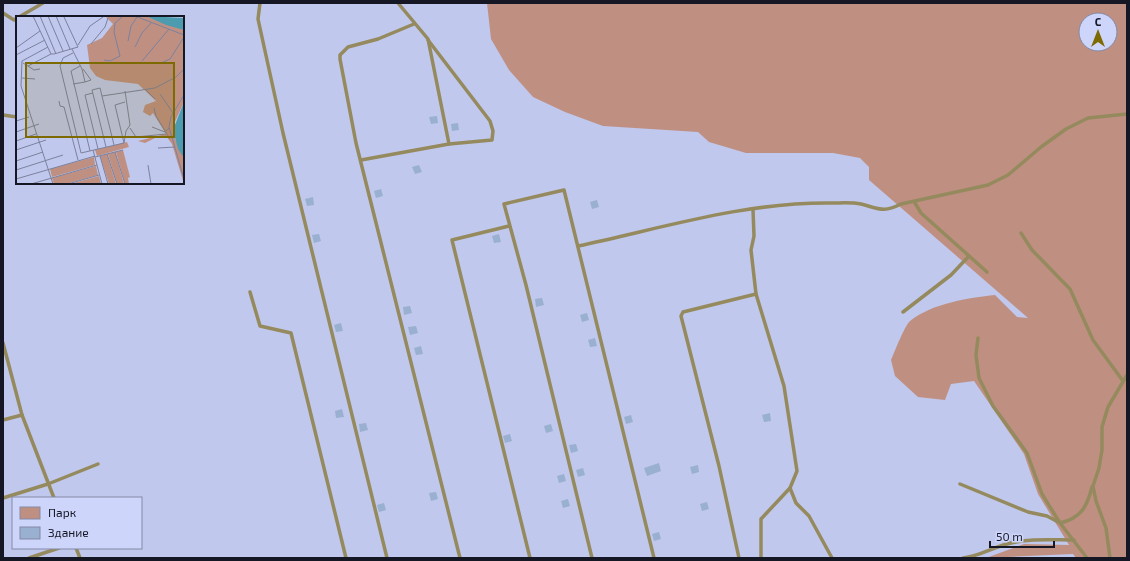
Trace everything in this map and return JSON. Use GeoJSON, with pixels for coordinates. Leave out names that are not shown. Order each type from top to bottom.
{"type":"FeatureCollection","features":[{"type":"Feature","properties":{"kind":"lane"},"geometry":{"type":"LineString","coordinates":[[22,16],[43,3]]}},
{"type":"Feature","properties":{"kind":"lane"},"geometry":{"type":"LineString","coordinates":[[260,3],[258,19],[283,133],[388,558]]}},
{"type":"Feature","properties":{"kind":"lane"},"geometry":{"type":"LineString","coordinates":[[361,160],[449,144],[492,140],[493,131],[487,116],[428,39],[398,3]]}},
{"type":"Feature","properties":{"kind":"lane"},"geometry":{"type":"LineString","coordinates":[[3,13],[16,19]]}},
{"type":"Feature","properties":{"kind":"lane"},"geometry":{"type":"LineString","coordinates":[[414,24],[378,39],[348,47],[340,55],[361,160],[460,558]]}},
{"type":"Feature","properties":{"kind":"lane"},"geometry":{"type":"LineString","coordinates":[[428,39],[449,144]]}},
{"type":"Feature","properties":{"kind":"lane"},"geometry":{"type":"LineString","coordinates":[[578,246],[707,215],[753,210],[791,203],[861,204],[878,210],[889,210],[901,204],[915,202],[941,194],[988,185],[1008,175],[1040,147],[1066,129],[1088,118],[1127,114]]}},
{"type":"Feature","properties":{"kind":"lane"},"geometry":{"type":"LineString","coordinates":[[3,115],[16,117]]}},
{"type":"Feature","properties":{"kind":"lane"},"geometry":{"type":"LineString","coordinates":[[592,558],[526,285],[504,204],[564,190],[654,558]]}},
{"type":"Feature","properties":{"kind":"lane"},"geometry":{"type":"LineString","coordinates":[[915,202],[921,213],[987,272]]}},
{"type":"Feature","properties":{"kind":"lane"},"geometry":{"type":"LineString","coordinates":[[753,210],[754,236],[751,250],[756,294],[786,397],[796,471],[790,488],[761,519],[761,558]]}},
{"type":"Feature","properties":{"kind":"lane"},"geometry":{"type":"LineString","coordinates":[[509,226],[452,240],[530,558]]}},
{"type":"Feature","properties":{"kind":"lane"},"geometry":{"type":"LineString","coordinates":[[1021,233],[1032,250],[1070,289],[1093,340],[1123,381]]}},
{"type":"Feature","properties":{"kind":"lane"},"geometry":{"type":"LineString","coordinates":[[903,312],[951,275],[969,256]]}},
{"type":"Feature","properties":{"kind":"lane"},"geometry":{"type":"LineString","coordinates":[[250,292],[260,326],[291,333],[346,558]]}},
{"type":"Feature","properties":{"kind":"lane"},"geometry":{"type":"LineString","coordinates":[[739,558],[719,466],[681,316],[683,312],[756,294]]}},
{"type":"Feature","properties":{"kind":"lane"},"geometry":{"type":"LineString","coordinates":[[978,338],[976,355],[979,378],[993,406],[1027,453],[1042,494],[1060,523],[1087,558]]}},
{"type":"Feature","properties":{"kind":"lane"},"geometry":{"type":"LineString","coordinates":[[3,343],[22,414],[54,497]]}},
{"type":"Feature","properties":{"kind":"lane"},"geometry":{"type":"LineString","coordinates":[[960,484],[1028,512],[1047,516],[1060,523],[1069,521],[1080,514],[1088,503],[1092,486],[1099,468],[1102,450],[1102,427],[1108,407],[1127,375]]}},
{"type":"Feature","properties":{"kind":"lane"},"geometry":{"type":"LineString","coordinates":[[3,420],[22,414]]}},
{"type":"Feature","properties":{"kind":"lane"},"geometry":{"type":"LineString","coordinates":[[3,498],[48,484],[98,464]]}},
{"type":"Feature","properties":{"kind":"lane"},"geometry":{"type":"LineString","coordinates":[[1092,486],[1106,528],[1110,558]]}},
{"type":"Feature","properties":{"kind":"lane"},"geometry":{"type":"LineString","coordinates":[[790,488],[796,503],[809,516],[832,558]]}},
{"type":"Feature","properties":{"kind":"lane"},"geometry":{"type":"LineString","coordinates":[[963,558],[977,556],[1005,544],[1026,539],[1074,540]]}},
{"type":"Feature","properties":{"kind":"lane"},"geometry":{"type":"LineString","coordinates":[[29,558],[56,549]]}},
{"type":"Feature","properties":{"kind":"green space"},"geometry":{"type":"Polygon","coordinates":[[[487,3],[1127,3],[1127,558],[1076,558],[1073,554],[986,558],[1024,544],[1069,545],[1038,494],[1024,454],[974,381],[951,384],[945,400],[918,397],[895,376],[891,360],[902,334],[910,321],[929,310],[951,302],[995,295],[1017,317],[1028,318],[869,180],[869,167],[860,158],[833,153],[746,153],[709,142],[698,132],[603,126],[565,112],[533,97],[509,70],[491,39],[487,3]]]}},
{"type":"Feature","properties":{"kind":"building"},"geometry":{"type":"Polygon","coordinates":[[[437,116],[438,123],[431,124],[429,117],[437,116]]]}},
{"type":"Feature","properties":{"kind":"building"},"geometry":{"type":"Polygon","coordinates":[[[458,123],[459,130],[452,131],[451,124],[458,123]]]}},
{"type":"Feature","properties":{"kind":"building"},"geometry":{"type":"Polygon","coordinates":[[[419,165],[422,172],[415,174],[412,167],[419,165]]]}},
{"type":"Feature","properties":{"kind":"building"},"geometry":{"type":"Polygon","coordinates":[[[381,189],[383,196],[376,198],[374,191],[381,189]]]}},
{"type":"Feature","properties":{"kind":"building"},"geometry":{"type":"Polygon","coordinates":[[[313,197],[314,205],[307,206],[305,199],[313,197]]]}},
{"type":"Feature","properties":{"kind":"building"},"geometry":{"type":"Polygon","coordinates":[[[597,200],[599,207],[592,209],[590,202],[597,200]]]}},
{"type":"Feature","properties":{"kind":"building"},"geometry":{"type":"Polygon","coordinates":[[[319,234],[321,241],[314,243],[312,235],[319,234]]]}},
{"type":"Feature","properties":{"kind":"building"},"geometry":{"type":"Polygon","coordinates":[[[499,234],[501,242],[494,243],[492,236],[499,234]]]}},
{"type":"Feature","properties":{"kind":"building"},"geometry":{"type":"Polygon","coordinates":[[[542,298],[544,305],[536,307],[535,299],[542,298]]]}},
{"type":"Feature","properties":{"kind":"building"},"geometry":{"type":"Polygon","coordinates":[[[410,306],[412,313],[404,315],[403,307],[410,306]]]}},
{"type":"Feature","properties":{"kind":"building"},"geometry":{"type":"Polygon","coordinates":[[[587,313],[589,320],[582,322],[580,315],[587,313]]]}},
{"type":"Feature","properties":{"kind":"building"},"geometry":{"type":"Polygon","coordinates":[[[341,323],[343,331],[336,332],[334,325],[341,323]]]}},
{"type":"Feature","properties":{"kind":"building"},"geometry":{"type":"Polygon","coordinates":[[[416,326],[418,333],[410,335],[408,327],[416,326]]]}},
{"type":"Feature","properties":{"kind":"building"},"geometry":{"type":"Polygon","coordinates":[[[595,338],[597,346],[590,347],[588,340],[595,338]]]}},
{"type":"Feature","properties":{"kind":"building"},"geometry":{"type":"Polygon","coordinates":[[[421,346],[423,354],[416,355],[414,348],[421,346]]]}},
{"type":"Feature","properties":{"kind":"building"},"geometry":{"type":"Polygon","coordinates":[[[342,409],[344,417],[336,418],[335,411],[342,409]]]}},
{"type":"Feature","properties":{"kind":"building"},"geometry":{"type":"Polygon","coordinates":[[[770,413],[771,421],[764,422],[762,415],[770,413]]]}},
{"type":"Feature","properties":{"kind":"building"},"geometry":{"type":"Polygon","coordinates":[[[631,415],[633,422],[626,424],[624,417],[631,415]]]}},
{"type":"Feature","properties":{"kind":"building"},"geometry":{"type":"Polygon","coordinates":[[[366,423],[368,430],[360,432],[359,424],[366,423]]]}},
{"type":"Feature","properties":{"kind":"building"},"geometry":{"type":"Polygon","coordinates":[[[551,424],[553,431],[546,433],[544,426],[551,424]]]}},
{"type":"Feature","properties":{"kind":"building"},"geometry":{"type":"Polygon","coordinates":[[[510,434],[512,441],[505,443],[503,436],[510,434]]]}},
{"type":"Feature","properties":{"kind":"building"},"geometry":{"type":"Polygon","coordinates":[[[576,444],[578,451],[571,453],[569,445],[576,444]]]}},
{"type":"Feature","properties":{"kind":"building"},"geometry":{"type":"Polygon","coordinates":[[[659,463],[661,471],[647,476],[644,468],[659,463]]]}},
{"type":"Feature","properties":{"kind":"building"},"geometry":{"type":"Polygon","coordinates":[[[698,465],[699,472],[692,474],[690,467],[698,465]]]}},
{"type":"Feature","properties":{"kind":"building"},"geometry":{"type":"Polygon","coordinates":[[[583,468],[585,475],[578,477],[576,470],[583,468]]]}},
{"type":"Feature","properties":{"kind":"building"},"geometry":{"type":"Polygon","coordinates":[[[564,474],[566,481],[559,483],[557,476],[564,474]]]}},
{"type":"Feature","properties":{"kind":"building"},"geometry":{"type":"Polygon","coordinates":[[[436,492],[438,499],[431,501],[429,493],[436,492]]]}},
{"type":"Feature","properties":{"kind":"building"},"geometry":{"type":"Polygon","coordinates":[[[568,499],[570,506],[563,508],[561,501],[568,499]]]}},
{"type":"Feature","properties":{"kind":"building"},"geometry":{"type":"Polygon","coordinates":[[[707,502],[709,509],[702,511],[700,504],[707,502]]]}},
{"type":"Feature","properties":{"kind":"building"},"geometry":{"type":"Polygon","coordinates":[[[384,503],[386,510],[379,512],[377,505],[384,503]]]}},
{"type":"Feature","properties":{"kind":"building"},"geometry":{"type":"Polygon","coordinates":[[[659,532],[661,539],[654,541],[652,534],[659,532]]]}}]}
